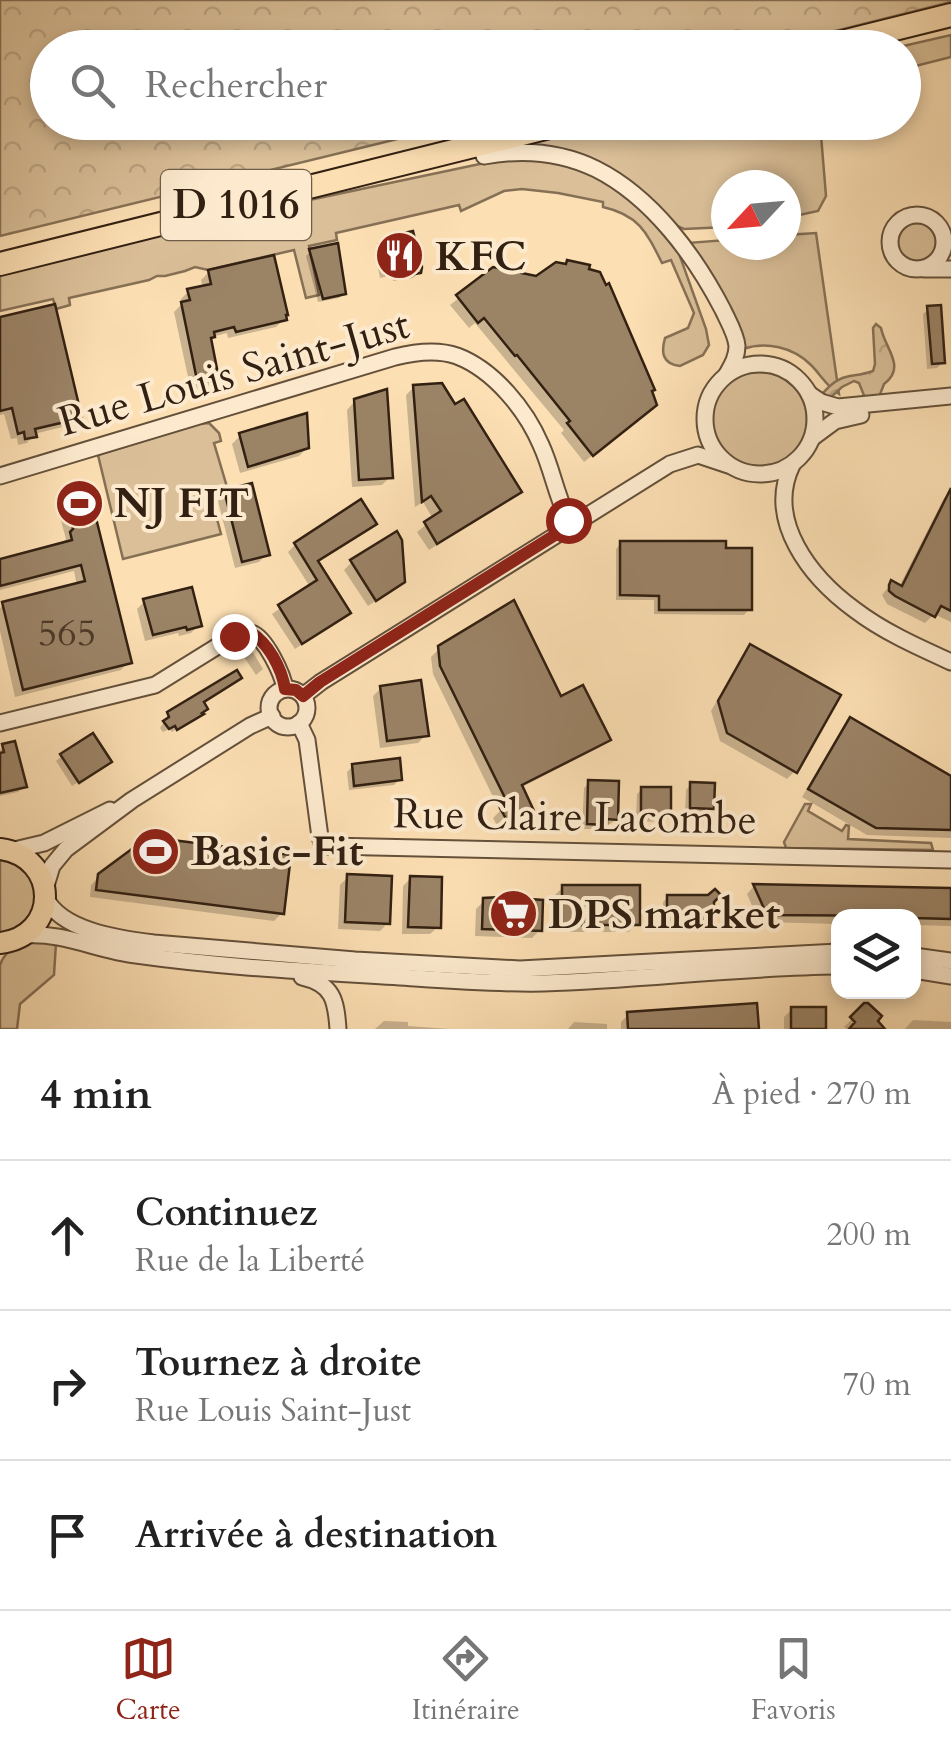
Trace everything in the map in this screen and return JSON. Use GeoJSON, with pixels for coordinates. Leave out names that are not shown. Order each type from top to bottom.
{"type":"FeatureCollection","features":[{"type":"Feature","properties":{"kind":"highway"},"geometry":{"type":"LineString","coordinates":[[888,30],[951,14]]}},
{"type":"Feature","properties":{"kind":"highway"},"geometry":{"type":"LineString","coordinates":[[921,35],[951,28]]}},
{"type":"Feature","properties":{"kind":"highway","name":"D 1016"},"geometry":{"type":"LineString","coordinates":[[0,250],[443,140]]}},
{"type":"Feature","properties":{"kind":"highway","name":"D 1016"},"geometry":{"type":"LineString","coordinates":[[0,264],[499,140]]}},
{"type":"Feature","properties":{"kind":"highway"},"geometry":{"type":"LineString","coordinates":[[381,170],[430,167],[484,156]]}},
{"type":"Feature","properties":{"kind":"main road"},"geometry":{"type":"LineString","coordinates":[[5,850],[31,862],[41,876],[45,893],[41,917],[9,944]]}},
{"type":"Feature","properties":{"kind":"street"},"geometry":{"type":"LineString","coordinates":[[303,696],[670,464],[692,444],[709,396],[735,360],[737,347],[724,313],[686,252],[636,197],[608,176],[570,159],[526,152],[484,156]]}},
{"type":"Feature","properties":{"kind":"street"},"geometry":{"type":"LineString","coordinates":[[920,269],[939,258],[947,246],[939,226],[926,217],[910,217],[897,225],[891,240],[894,256],[904,265],[920,269],[951,269]]}},
{"type":"Feature","properties":{"kind":"street","name":"Rue Louis Saint-Just"},"geometry":{"type":"LineString","coordinates":[[0,476],[395,357],[438,352],[458,356],[480,369],[517,405],[540,440],[562,510],[571,525]]}},
{"type":"Feature","properties":{"kind":"street"},"geometry":{"type":"LineString","coordinates":[[727,374],[751,364],[772,366],[795,377],[821,402],[838,408],[951,396]]}},
{"type":"Feature","properties":{"kind":"street"},"geometry":{"type":"LineString","coordinates":[[809,394],[815,414],[812,438]]}},
{"type":"Feature","properties":{"kind":"street"},"geometry":{"type":"LineString","coordinates":[[751,474],[772,474],[792,465],[824,426],[841,418],[951,406]]}},
{"type":"Feature","properties":{"kind":"street"},"geometry":{"type":"LineString","coordinates":[[704,416],[711,446],[728,464]]}},
{"type":"Feature","properties":{"kind":"street"},"geometry":{"type":"LineString","coordinates":[[670,464],[698,455],[751,474],[771,489],[785,513],[798,550],[840,598],[873,623],[951,662]]}},
{"type":"Feature","properties":{"kind":"street"},"geometry":{"type":"LineString","coordinates":[[785,513],[784,487],[792,465]]}},
{"type":"Feature","properties":{"kind":"street"},"geometry":{"type":"LineString","coordinates":[[0,724],[155,685],[245,632],[255,634],[263,642],[280,671],[285,689]]}},
{"type":"Feature","properties":{"kind":"street"},"geometry":{"type":"LineString","coordinates":[[296,690],[303,696],[307,709],[299,723],[286,726],[272,716],[270,708],[277,693],[296,690]]}},
{"type":"Feature","properties":{"kind":"street"},"geometry":{"type":"LineString","coordinates":[[272,716],[132,800],[60,855],[50,871],[45,893],[54,911],[88,928],[154,943],[336,958],[530,968],[831,952]]}},
{"type":"Feature","properties":{"kind":"street","name":"Rue Claire Lacombe"},"geometry":{"type":"LineString","coordinates":[[299,723],[307,742],[320,837],[328,846],[951,860]]}},
{"type":"Feature","properties":{"kind":"street"},"geometry":{"type":"LineString","coordinates":[[5,850],[44,843],[132,800]]}},
{"type":"Feature","properties":{"kind":"street"},"geometry":{"type":"LineString","coordinates":[[9,944],[60,937],[132,955],[269,968],[534,983],[831,966]]}},
{"type":"Feature","properties":{"kind":"street"},"geometry":{"type":"LineString","coordinates":[[921,957],[951,961]]}},
{"type":"Feature","properties":{"kind":"street"},"geometry":{"type":"LineString","coordinates":[[269,968],[323,984],[335,1004],[338,1029]]}},
{"type":"Feature","properties":{"kind":"street"},"geometry":{"type":"LineString","coordinates":[[921,971],[951,976]]}},
{"type":"Feature","properties":{"kind":"green space"},"geometry":{"type":"Polygon","coordinates":[[[0,0],[951,0],[840,30],[30,30],[30,140],[393,140],[0,236],[0,0]]]}},
{"type":"Feature","properties":{"kind":"green space"},"geometry":{"type":"Polygon","coordinates":[[[951,35],[951,57],[921,65],[921,42],[951,35]]]}},
{"type":"Feature","properties":{"kind":"green space"},"geometry":{"type":"Polygon","coordinates":[[[526,140],[821,140],[826,196],[818,211],[801,215],[801,170],[711,170],[711,228],[684,229],[629,182],[498,147],[526,140]]]}},
{"type":"Feature","properties":{"kind":"green space"},"geometry":{"type":"Polygon","coordinates":[[[508,158],[563,163],[599,177],[638,207],[677,248],[706,329],[709,345],[703,355],[680,366],[664,356],[665,338],[688,328],[694,313],[671,260],[662,263],[634,220],[603,207],[603,202],[522,189],[504,191],[461,211],[459,205],[336,233],[337,240],[309,246],[319,295],[306,298],[294,250],[208,270],[195,267],[157,276],[69,298],[70,305],[56,309],[53,299],[0,311],[0,272],[267,209],[508,158]]]}},
{"type":"Feature","properties":{"kind":"green space"},"geometry":{"type":"Polygon","coordinates":[[[917,223],[930,229],[936,242],[930,255],[917,261],[904,255],[898,242],[904,229],[917,223]]]}},
{"type":"Feature","properties":{"kind":"green space"},"geometry":{"type":"Polygon","coordinates":[[[816,233],[839,394],[811,365],[788,350],[770,346],[743,349],[687,243],[711,241],[711,260],[801,260],[801,234],[816,233]]]}},
{"type":"Feature","properties":{"kind":"green space"},"geometry":{"type":"Polygon","coordinates":[[[876,324],[893,358],[891,378],[879,397],[865,398],[859,383],[854,381],[830,398],[823,393],[836,381],[873,371],[876,324]]]}},
{"type":"Feature","properties":{"kind":"green space"},"geometry":{"type":"Polygon","coordinates":[[[759,372],[777,375],[793,386],[804,402],[804,438],[793,454],[777,465],[759,468],[741,465],[725,454],[714,438],[711,420],[714,402],[725,386],[741,375],[759,372]]]}},
{"type":"Feature","properties":{"kind":"green space"},"geometry":{"type":"Polygon","coordinates":[[[209,423],[219,433],[221,441],[214,443],[227,487],[210,493],[221,534],[123,559],[98,455],[209,423]]]}},
{"type":"Feature","properties":{"kind":"green space"},"geometry":{"type":"Polygon","coordinates":[[[805,804],[811,804],[808,811],[842,831],[849,826],[848,839],[931,843],[933,850],[786,848],[784,842],[805,804]]]}},
{"type":"Feature","properties":{"kind":"green space"},"geometry":{"type":"Polygon","coordinates":[[[0,857],[32,877],[37,899],[27,924],[0,936],[0,857]]]}},
{"type":"Feature","properties":{"kind":"green space"},"geometry":{"type":"Polygon","coordinates":[[[40,939],[56,943],[54,975],[20,1004],[17,1029],[0,1029],[0,965],[11,950],[40,939]]]}},
{"type":"Feature","properties":{"kind":"building","name":"KFC"},"geometry":{"type":"Polygon","coordinates":[[[413,231],[421,273],[398,277],[397,271],[385,274],[379,244],[391,241],[390,236],[413,231]]]}},
{"type":"Feature","properties":{"kind":"building"},"geometry":{"type":"Polygon","coordinates":[[[338,243],[346,294],[323,299],[309,249],[338,243]]]}},
{"type":"Feature","properties":{"kind":"building"},"geometry":{"type":"Polygon","coordinates":[[[274,255],[287,320],[236,332],[234,327],[214,332],[215,337],[211,338],[219,379],[201,383],[197,380],[181,302],[190,300],[187,289],[211,284],[208,270],[274,255]]]}},
{"type":"Feature","properties":{"kind":"building"},"geometry":{"type":"Polygon","coordinates":[[[567,260],[590,265],[589,269],[600,272],[606,285],[609,283],[655,390],[652,391],[657,405],[593,456],[517,355],[484,318],[478,323],[456,295],[493,267],[536,276],[556,262],[566,264],[567,260]]]}},
{"type":"Feature","properties":{"kind":"building"},"geometry":{"type":"Polygon","coordinates":[[[55,304],[82,418],[35,429],[37,437],[25,439],[24,432],[18,434],[12,408],[0,411],[0,317],[55,304]]]}},
{"type":"Feature","properties":{"kind":"building"},"geometry":{"type":"Polygon","coordinates":[[[941,305],[945,363],[932,364],[927,306],[941,305]]]}},
{"type":"Feature","properties":{"kind":"building"},"geometry":{"type":"Polygon","coordinates":[[[442,383],[455,404],[464,399],[522,492],[437,544],[424,522],[441,511],[431,496],[422,502],[413,385],[442,383]]]}},
{"type":"Feature","properties":{"kind":"building"},"geometry":{"type":"Polygon","coordinates":[[[387,389],[393,478],[359,480],[354,399],[387,389]]]}},
{"type":"Feature","properties":{"kind":"building"},"geometry":{"type":"Polygon","coordinates":[[[307,413],[309,448],[248,467],[239,433],[307,413]]]}},
{"type":"Feature","properties":{"kind":"building"},"geometry":{"type":"Polygon","coordinates":[[[252,483],[270,555],[242,562],[224,490],[252,483]]]}},
{"type":"Feature","properties":{"kind":"building"},"geometry":{"type":"Polygon","coordinates":[[[951,488],[951,611],[941,606],[935,617],[895,596],[889,585],[891,580],[902,586],[951,488]]]}},
{"type":"Feature","properties":{"kind":"building"},"geometry":{"type":"Polygon","coordinates":[[[89,490],[132,663],[23,690],[2,602],[85,581],[81,565],[0,586],[0,559],[72,540],[64,496],[89,490]]]}},
{"type":"Feature","properties":{"kind":"building"},"geometry":{"type":"Polygon","coordinates":[[[361,499],[377,524],[318,561],[351,613],[302,644],[278,605],[317,580],[294,543],[361,499]]]}},
{"type":"Feature","properties":{"kind":"building"},"geometry":{"type":"Polygon","coordinates":[[[397,531],[402,540],[405,582],[376,601],[350,560],[397,531]]]}},
{"type":"Feature","properties":{"kind":"building"},"geometry":{"type":"Polygon","coordinates":[[[620,541],[726,541],[726,548],[752,548],[752,610],[659,610],[659,596],[620,595],[620,541]]]}},
{"type":"Feature","properties":{"kind":"building"},"geometry":{"type":"Polygon","coordinates":[[[192,587],[202,626],[153,635],[143,599],[192,587]]]}},
{"type":"Feature","properties":{"kind":"building"},"geometry":{"type":"Polygon","coordinates":[[[514,600],[561,696],[583,685],[611,740],[522,785],[534,811],[509,824],[500,808],[508,804],[440,666],[438,646],[514,600]]]}},
{"type":"Feature","properties":{"kind":"building"},"geometry":{"type":"Polygon","coordinates":[[[750,644],[841,695],[797,773],[727,733],[718,701],[750,644]]]}},
{"type":"Feature","properties":{"kind":"building"},"geometry":{"type":"Polygon","coordinates":[[[237,670],[242,678],[204,702],[208,709],[204,714],[177,730],[175,726],[169,729],[163,721],[169,717],[167,712],[237,670]]]}},
{"type":"Feature","properties":{"kind":"building"},"geometry":{"type":"Polygon","coordinates":[[[421,680],[429,736],[387,741],[380,686],[421,680]]]}},
{"type":"Feature","properties":{"kind":"building"},"geometry":{"type":"Polygon","coordinates":[[[850,717],[951,776],[951,830],[876,828],[808,789],[850,717]]]}},
{"type":"Feature","properties":{"kind":"building"},"geometry":{"type":"Polygon","coordinates":[[[93,733],[112,762],[79,783],[60,754],[93,733]]]}},
{"type":"Feature","properties":{"kind":"building"},"geometry":{"type":"Polygon","coordinates":[[[15,741],[27,787],[0,793],[2,744],[15,741]]]}},
{"type":"Feature","properties":{"kind":"building"},"geometry":{"type":"Polygon","coordinates":[[[400,758],[402,780],[354,786],[352,764],[400,758]]]}},
{"type":"Feature","properties":{"kind":"building"},"geometry":{"type":"Polygon","coordinates":[[[588,780],[619,781],[618,820],[607,819],[607,825],[587,824],[588,780]]]}},
{"type":"Feature","properties":{"kind":"building"},"geometry":{"type":"Polygon","coordinates":[[[690,782],[715,783],[714,809],[690,808],[690,782]]]}},
{"type":"Feature","properties":{"kind":"building"},"geometry":{"type":"Polygon","coordinates":[[[641,787],[671,787],[671,817],[641,817],[641,787]]]}},
{"type":"Feature","properties":{"kind":"building"},"geometry":{"type":"Polygon","coordinates":[[[148,837],[291,855],[284,914],[96,890],[98,874],[148,837]]]}},
{"type":"Feature","properties":{"kind":"building"},"geometry":{"type":"Polygon","coordinates":[[[347,874],[392,876],[390,924],[345,922],[347,874]]]}},
{"type":"Feature","properties":{"kind":"building"},"geometry":{"type":"Polygon","coordinates":[[[410,876],[442,877],[441,928],[408,927],[410,876]]]}},
{"type":"Feature","properties":{"kind":"building"},"geometry":{"type":"Polygon","coordinates":[[[753,884],[951,888],[951,919],[921,918],[921,909],[831,909],[831,915],[767,915],[753,884]]]}},
{"type":"Feature","properties":{"kind":"building"},"geometry":{"type":"Polygon","coordinates":[[[562,885],[640,885],[640,925],[562,925],[562,885]]]}},
{"type":"Feature","properties":{"kind":"building"},"geometry":{"type":"Polygon","coordinates":[[[715,889],[721,895],[714,902],[714,920],[667,919],[667,895],[708,895],[715,889]]]}},
{"type":"Feature","properties":{"kind":"building","name":"DPS market"},"geometry":{"type":"Polygon","coordinates":[[[483,898],[543,900],[542,931],[482,929],[483,898]]]}},
{"type":"Feature","properties":{"kind":"building"},"geometry":{"type":"Polygon","coordinates":[[[757,1003],[759,1029],[628,1029],[627,1012],[757,1003]]]}},
{"type":"Feature","properties":{"kind":"building"},"geometry":{"type":"Polygon","coordinates":[[[864,1003],[882,1016],[878,1021],[885,1029],[849,1029],[855,1022],[850,1017],[864,1003]]]}},
{"type":"Feature","properties":{"kind":"building"},"geometry":{"type":"Polygon","coordinates":[[[791,1007],[826,1007],[826,1029],[791,1029],[791,1007]]]}},
{"type":"Feature","properties":{"kind":"place","name":"KFC"},"geometry":{"type":"Point","coordinates":[400,256]}},
{"type":"Feature","properties":{"kind":"place","name":"NJ FIT"},"geometry":{"type":"Point","coordinates":[79,503]}},
{"type":"Feature","properties":{"kind":"place","name":"Basic-Fit"},"geometry":{"type":"Point","coordinates":[156,851]}},
{"type":"Feature","properties":{"kind":"place","name":"DPS market"},"geometry":{"type":"Point","coordinates":[513,914]}},
{"type":"Feature","properties":{"kind":"route"},"geometry":{"type":"LineString","coordinates":[[234,636],[250,632],[259,638],[280,671],[285,689],[296,690],[303,696],[571,525],[568,520]]}}]}
